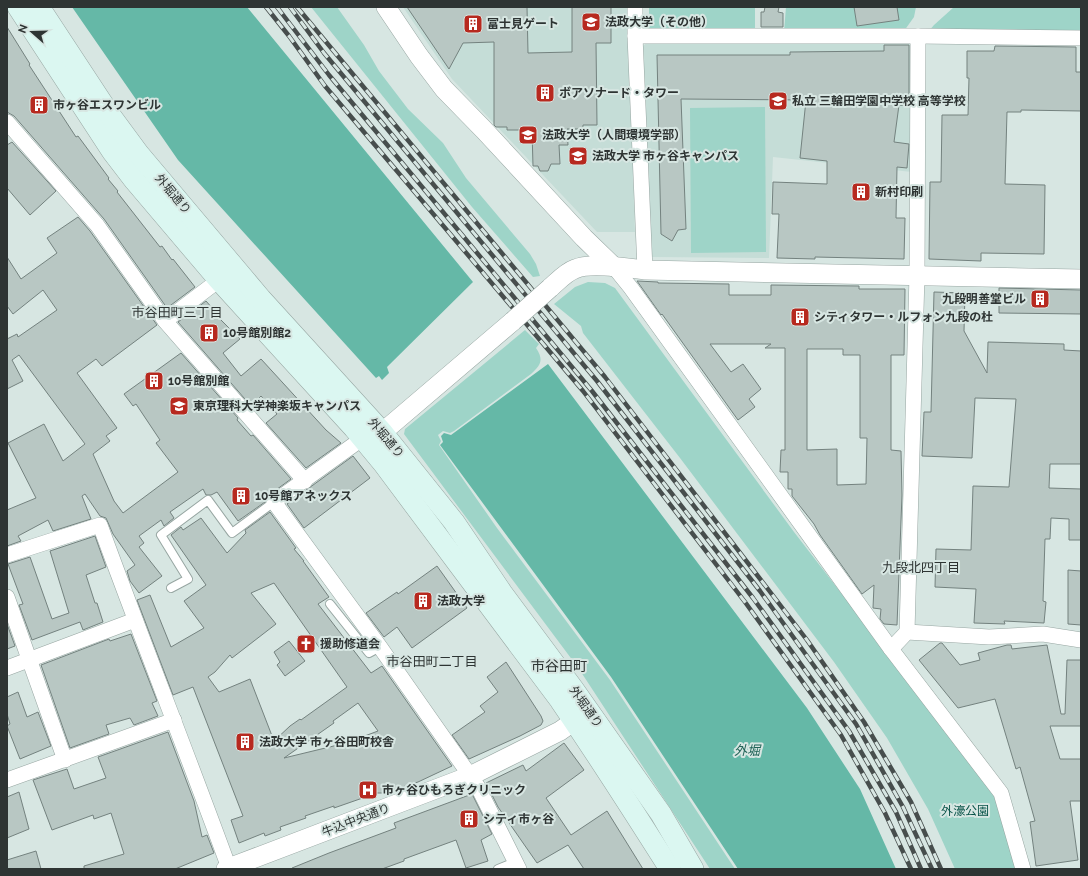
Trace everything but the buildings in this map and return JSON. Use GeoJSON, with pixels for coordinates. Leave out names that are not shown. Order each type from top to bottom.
{"type":"FeatureCollection","features":[{"type":"Feature","properties":{"kind":"main road","name":"外堀通り"},"geometry":{"type":"LineString","coordinates":[[18,7],[112,151],[135,181],[219,280],[371,438]]}},
{"type":"Feature","properties":{"kind":"main road","name":"外堀通り"},"geometry":{"type":"LineString","coordinates":[[39,7],[110,115],[138,153],[261,299],[371,438],[582,716],[661,814],[693,869]]}},
{"type":"Feature","properties":{"kind":"main road","name":"外堀通り"},"geometry":{"type":"LineString","coordinates":[[582,716],[642,824],[670,869]]}},
{"type":"Feature","properties":{"kind":"street"},"geometry":{"type":"LineString","coordinates":[[386,7],[419,56],[444,89],[584,238],[614,267],[631,288],[891,649],[1001,793],[1023,869]]}},
{"type":"Feature","properties":{"kind":"street"},"geometry":{"type":"LineString","coordinates":[[635,7],[645,270]]}},
{"type":"Feature","properties":{"kind":"street"},"geometry":{"type":"LineString","coordinates":[[635,36],[918,36],[1081,38]]}},
{"type":"Feature","properties":{"kind":"street"},"geometry":{"type":"LineString","coordinates":[[891,649],[907,632],[917,275],[918,36]]}},
{"type":"Feature","properties":{"kind":"street"},"geometry":{"type":"LineString","coordinates":[[7,122],[97,225],[165,321],[305,481]]}},
{"type":"Feature","properties":{"kind":"street"},"geometry":{"type":"LineString","coordinates":[[517,866],[478,787],[380,647],[274,502],[371,438],[575,268],[589,266],[645,270],[1081,279]]}},
{"type":"Feature","properties":{"kind":"street"},"geometry":{"type":"LineString","coordinates":[[165,321],[219,280]]}},
{"type":"Feature","properties":{"kind":"street"},"geometry":{"type":"LineString","coordinates":[[7,555],[100,525],[174,720],[227,869]]}},
{"type":"Feature","properties":{"kind":"street"},"geometry":{"type":"LineString","coordinates":[[7,597],[65,760]]}},
{"type":"Feature","properties":{"kind":"street"},"geometry":{"type":"LineString","coordinates":[[7,668],[135,620]]}},
{"type":"Feature","properties":{"kind":"street"},"geometry":{"type":"LineString","coordinates":[[907,632],[989,637],[1043,634],[1081,640]]}},
{"type":"Feature","properties":{"kind":"street","name":"牛込中央通り"},"geometry":{"type":"LineString","coordinates":[[227,869],[470,776],[560,731],[582,716]]}},
{"type":"Feature","properties":{"kind":"street"},"geometry":{"type":"LineString","coordinates":[[7,780],[174,720]]}},
{"type":"Feature","properties":{"kind":"lane"},"geometry":{"type":"LineString","coordinates":[[171,588],[188,578],[161,535],[208,500],[232,533],[274,502]]}},
{"type":"Feature","properties":{"kind":"lane"},"geometry":{"type":"LineString","coordinates":[[330,604],[369,652],[380,647]]}},
{"type":"Feature","properties":{"kind":"lane"},"geometry":{"type":"LineString","coordinates":[[498,869],[517,866]]}},
{"type":"Feature","properties":{"kind":"shaded area","name":"法政大学 市ヶ谷キャンパス"},"geometry":{"type":"Polygon","coordinates":[[[403,7],[628,7],[635,232],[597,232],[452,79],[403,7]]]}},
{"type":"Feature","properties":{"kind":"shaded area","name":"私立 三輪田学園中学校 高等学校"},"geometry":{"type":"Polygon","coordinates":[[[912,38],[912,172],[773,157],[769,258],[650,256],[643,46],[650,40],[912,38]]]}},
{"type":"Feature","properties":{"kind":"green space"},"geometry":{"type":"Polygon","coordinates":[[[311,7],[337,7],[364,45],[379,71],[408,109],[443,143],[466,178],[530,254],[536,264],[540,276],[533,277],[472,207],[311,7]]]}},
{"type":"Feature","properties":{"kind":"green space"},"geometry":{"type":"Polygon","coordinates":[[[649,7],[755,7],[755,28],[649,29],[649,7]]]}},
{"type":"Feature","properties":{"kind":"green space"},"geometry":{"type":"Polygon","coordinates":[[[786,7],[916,7],[914,17],[904,31],[784,32],[786,7]]]}},
{"type":"Feature","properties":{"kind":"green space"},"geometry":{"type":"Polygon","coordinates":[[[954,7],[1081,7],[1081,33],[928,32],[954,7]]]}},
{"type":"Feature","properties":{"kind":"green space"},"geometry":{"type":"Polygon","coordinates":[[[765,107],[766,252],[691,253],[690,108],[765,107]]]}},
{"type":"Feature","properties":{"kind":"green space","name":"外濠公園"},"geometry":{"type":"Polygon","coordinates":[[[588,282],[605,283],[615,288],[794,532],[984,778],[996,800],[1016,869],[955,869],[928,809],[887,738],[834,662],[680,458],[583,333],[581,326],[554,304],[575,287],[588,282]]]}},
{"type":"Feature","properties":{"kind":"green space"},"geometry":{"type":"Polygon","coordinates":[[[525,330],[539,344],[536,348],[541,359],[537,368],[454,431],[450,433],[443,431],[438,435],[441,441],[439,445],[497,528],[610,680],[735,869],[710,869],[579,669],[404,434],[405,429],[525,330]]]}},
{"type":"Feature","properties":{"kind":"water"},"geometry":{"type":"Polygon","coordinates":[[[72,7],[247,7],[473,282],[387,367],[389,373],[382,380],[379,376],[376,378],[178,160],[72,7]]]}},
{"type":"Feature","properties":{"kind":"water","name":"外堀"},"geometry":{"type":"Polygon","coordinates":[[[548,364],[807,708],[860,789],[896,869],[738,869],[611,677],[440,445],[443,442],[441,436],[444,433],[451,435],[548,364]]]}},
{"type":"Feature","properties":{"kind":"railway"},"geometry":{"type":"LineString","coordinates":[[266,7],[325,86],[583,391],[745,602],[841,735],[885,813],[911,869]]}},
{"type":"Feature","properties":{"kind":"railway"},"geometry":{"type":"LineString","coordinates":[[277,7],[329,75],[592,391],[753,598],[849,731],[896,812],[921,869]]}},
{"type":"Feature","properties":{"kind":"railway"},"geometry":{"type":"LineString","coordinates":[[290,7],[324,53],[597,381],[760,591],[856,724],[903,807],[932,869]]}},
{"type":"Feature","properties":{"kind":"railway"},"geometry":{"type":"LineString","coordinates":[[297,7],[605,377],[807,640],[864,722],[911,802],[941,869]]}},
{"type":"Feature","properties":{"kind":"place","name":"法政大学（その他）"},"geometry":{"type":"Point","coordinates":[591,22]}},
{"type":"Feature","properties":{"kind":"place","name":"富士見ゲート"},"geometry":{"type":"Point","coordinates":[473,24]}},
{"type":"Feature","properties":{"kind":"place","name":"ボアソナード・タワー"},"geometry":{"type":"Point","coordinates":[545,93]}},
{"type":"Feature","properties":{"kind":"place","name":"私立 三輪田学園中学校 高等学校"},"geometry":{"type":"Point","coordinates":[778,101]}},
{"type":"Feature","properties":{"kind":"place","name":"市ヶ谷エスワンビル"},"geometry":{"type":"Point","coordinates":[39,105]}},
{"type":"Feature","properties":{"kind":"place","name":"法政大学（人間環境学部）"},"geometry":{"type":"Point","coordinates":[528,135]}},
{"type":"Feature","properties":{"kind":"place","name":"法政大学 市ヶ谷キャンパス"},"geometry":{"type":"Point","coordinates":[578,156]}},
{"type":"Feature","properties":{"kind":"place","name":"新村印刷"},"geometry":{"type":"Point","coordinates":[861,192]}},
{"type":"Feature","properties":{"kind":"place","name":"九段明善堂ビル"},"geometry":{"type":"Point","coordinates":[1040,299]}},
{"type":"Feature","properties":{"kind":"place","name":"シティタワー・ルフォン九段の杜"},"geometry":{"type":"Point","coordinates":[800,317]}},
{"type":"Feature","properties":{"kind":"place","name":"10号館別館2"},"geometry":{"type":"Point","coordinates":[209,333]}},
{"type":"Feature","properties":{"kind":"place","name":"10号館別館"},"geometry":{"type":"Point","coordinates":[154,381]}},
{"type":"Feature","properties":{"kind":"place","name":"東京理科大学神楽坂キャンパス"},"geometry":{"type":"Point","coordinates":[179,406]}},
{"type":"Feature","properties":{"kind":"place","name":"10号館アネックス"},"geometry":{"type":"Point","coordinates":[241,496]}},
{"type":"Feature","properties":{"kind":"place","name":"法政大学"},"geometry":{"type":"Point","coordinates":[423,601]}},
{"type":"Feature","properties":{"kind":"place","name":"援助修道会"},"geometry":{"type":"Point","coordinates":[306,644]}},
{"type":"Feature","properties":{"kind":"place","name":"法政大学 市ヶ谷田町校舎"},"geometry":{"type":"Point","coordinates":[245,742]}},
{"type":"Feature","properties":{"kind":"place","name":"市ヶ谷ひもろぎクリニック"},"geometry":{"type":"Point","coordinates":[368,790]}},
{"type":"Feature","properties":{"kind":"place","name":"シティ市ヶ谷"},"geometry":{"type":"Point","coordinates":[469,819]}},
{"type":"Feature","properties":{"kind":"district","name":"市谷田町三丁目"},"geometry":{"type":"Point","coordinates":[177,312]}},
{"type":"Feature","properties":{"kind":"district","name":"九段北四丁目"},"geometry":{"type":"Point","coordinates":[921,567]}},
{"type":"Feature","properties":{"kind":"district","name":"市谷田町二丁目"},"geometry":{"type":"Point","coordinates":[432,661]}},
{"type":"Feature","properties":{"kind":"district","name":"市谷田町"},"geometry":{"type":"Point","coordinates":[559,666]}}]}
